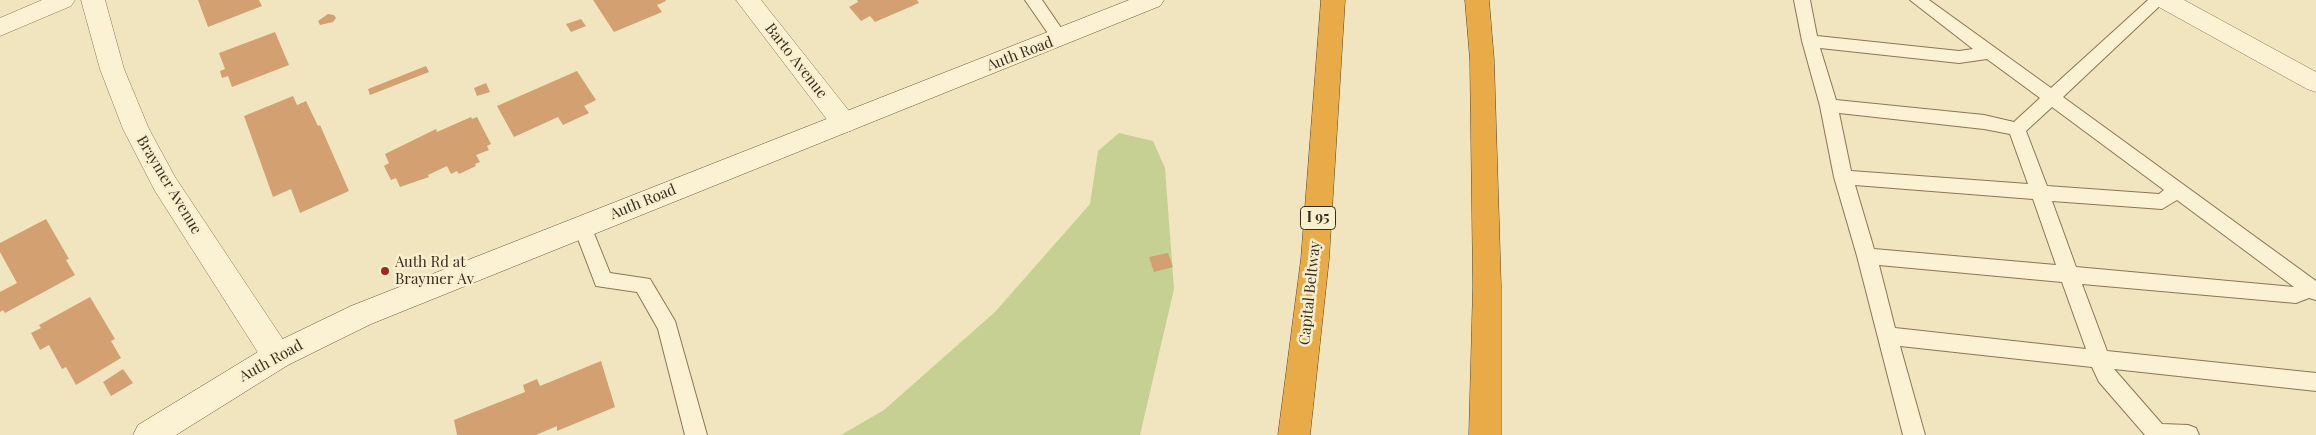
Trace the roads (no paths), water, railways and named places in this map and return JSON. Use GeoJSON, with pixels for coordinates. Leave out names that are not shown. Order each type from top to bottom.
{"type":"FeatureCollection","features":[{"type":"Feature","properties":{"kind":"highway","name":"Capital Beltway"},"geometry":{"type":"LineString","coordinates":[[1294,435],[1315,259],[1332,0]]}},
{"type":"Feature","properties":{"kind":"highway"},"geometry":{"type":"LineString","coordinates":[[1478,0],[1482,60],[1487,276],[1485,435]]}},
{"type":"Feature","properties":{"kind":"street"},"geometry":{"type":"LineString","coordinates":[[0,28],[63,0]]}},
{"type":"Feature","properties":{"kind":"street","name":"Braymer Avenue"},"geometry":{"type":"LineString","coordinates":[[93,0],[112,69],[136,129],[165,184],[276,356]]}},
{"type":"Feature","properties":{"kind":"street","name":"Barto Avenue"},"geometry":{"type":"LineString","coordinates":[[748,0],[844,123]]}},
{"type":"Feature","properties":{"kind":"street","name":"Auth Road"},"geometry":{"type":"LineString","coordinates":[[149,435],[276,356],[361,315],[1152,0]]}},
{"type":"Feature","properties":{"kind":"street"},"geometry":{"type":"LineString","coordinates":[[2164,0],[2316,83]]}},
{"type":"Feature","properties":{"kind":"lane"},"geometry":{"type":"LineString","coordinates":[[1032,0],[1060,38]]}},
{"type":"Feature","properties":{"kind":"lane"},"geometry":{"type":"LineString","coordinates":[[1802,0],[1810,42],[1829,106],[1843,177],[1867,256],[1914,435]]}},
{"type":"Feature","properties":{"kind":"lane"},"geometry":{"type":"LineString","coordinates":[[1918,0],[2313,290]]}},
{"type":"Feature","properties":{"kind":"lane"},"geometry":{"type":"LineString","coordinates":[[2017,129],[2158,0]]}},
{"type":"Feature","properties":{"kind":"lane"},"geometry":{"type":"LineString","coordinates":[[1810,42],[1960,57],[1989,53]]}},
{"type":"Feature","properties":{"kind":"lane"},"geometry":{"type":"LineString","coordinates":[[1829,106],[1984,122],[2017,129]]}},
{"type":"Feature","properties":{"kind":"lane"},"geometry":{"type":"LineString","coordinates":[[2017,129],[2106,376],[2157,434],[2188,435]]}},
{"type":"Feature","properties":{"kind":"lane"},"geometry":{"type":"LineString","coordinates":[[1843,177],[2040,194],[2162,202],[2176,191]]}},
{"type":"Feature","properties":{"kind":"lane"},"geometry":{"type":"LineString","coordinates":[[582,226],[603,280],[643,285],[668,327],[696,435]]}},
{"type":"Feature","properties":{"kind":"lane"},"geometry":{"type":"LineString","coordinates":[[1867,256],[2296,295],[2313,290]]}},
{"type":"Feature","properties":{"kind":"lane"},"geometry":{"type":"LineString","coordinates":[[1887,336],[2316,382]]}},
{"type":"Feature","properties":{"kind":"place","name":"Auth Rd at Braymer Av"},"geometry":{"type":"Point","coordinates":[385,271]}}]}
